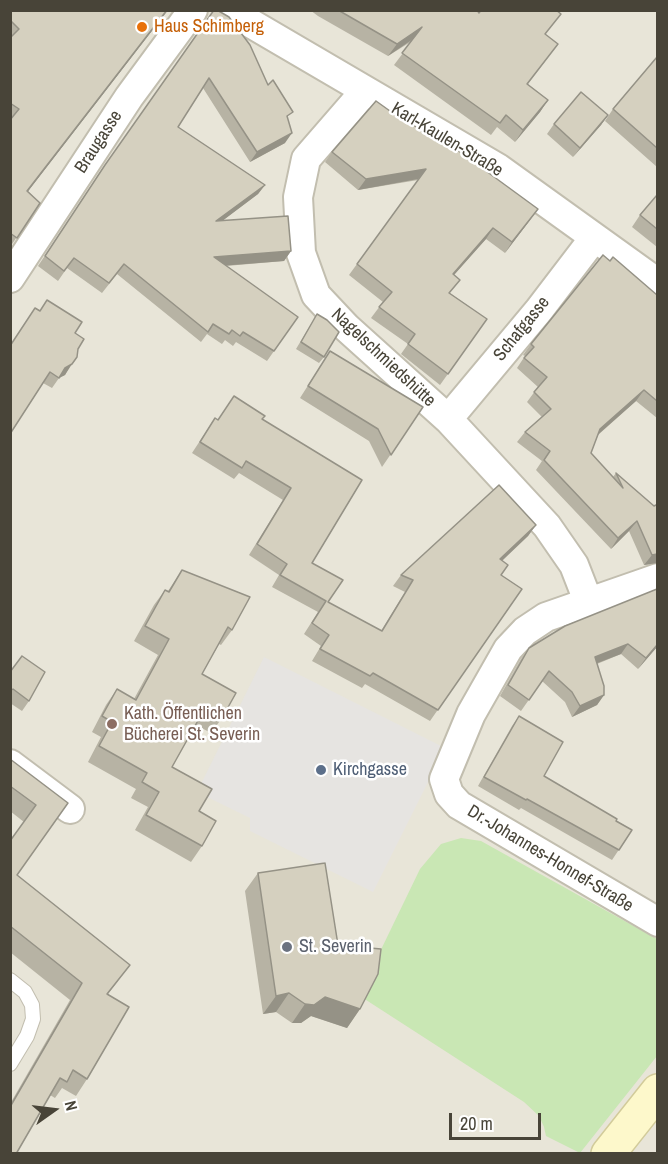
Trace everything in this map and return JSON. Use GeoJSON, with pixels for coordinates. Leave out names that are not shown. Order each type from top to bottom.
{"type":"FeatureCollection","features":[{"type":"Feature","properties":{"kind":"street","name":"Braugasse"},"geometry":{"type":"LineString","coordinates":[[10,278],[129,97],[193,10]]}},
{"type":"Feature","properties":{"kind":"street","name":"Karl-Kaulen-Straße"},"geometry":{"type":"LineString","coordinates":[[228,10],[498,168],[657,283]]}},
{"type":"Feature","properties":{"kind":"street","name":"Nagelschmiedshütte"},"geometry":{"type":"LineString","coordinates":[[365,91],[306,159],[298,197],[301,253],[316,295],[347,328],[448,419],[547,526],[574,565],[588,601]]}},
{"type":"Feature","properties":{"kind":"street","name":"Schafgasse"},"geometry":{"type":"LineString","coordinates":[[448,419],[539,310],[594,238]]}},
{"type":"Feature","properties":{"kind":"street","name":"Dr.-Johannes-Honnef-Straße"},"geometry":{"type":"LineString","coordinates":[[657,578],[546,617],[525,632],[508,649],[471,714],[444,779],[449,794],[459,805],[657,922]]}},
{"type":"Feature","properties":{"kind":"street"},"geometry":{"type":"LineString","coordinates":[[10,764],[70,809]]}},
{"type":"Feature","properties":{"kind":"street"},"geometry":{"type":"LineString","coordinates":[[608,1154],[657,1091]]}},
{"type":"Feature","properties":{"kind":"lane"},"geometry":{"type":"LineString","coordinates":[[10,980],[25,992],[32,1005],[33,1019],[27,1036],[10,1064]]}},
{"type":"Feature","properties":{"kind":"shaded area"},"geometry":{"type":"Polygon","coordinates":[[[11,11],[657,11],[657,1153],[11,1153],[11,11]]]}},
{"type":"Feature","properties":{"kind":"shaded area","name":"Kirchgasse"},"geometry":{"type":"Polygon","coordinates":[[[264,657],[445,748],[373,892],[250,831],[250,818],[197,792],[264,657]]]}},
{"type":"Feature","properties":{"kind":"green space"},"geometry":{"type":"Polygon","coordinates":[[[461,838],[481,841],[657,939],[657,1056],[580,1153],[546,1136],[539,1116],[524,1102],[363,998],[360,993],[420,869],[441,844],[461,838]]]}},
{"type":"Feature","properties":{"kind":"building"},"geometry":{"type":"Polygon","coordinates":[[[10,10],[167,10],[27,191],[40,203],[17,238],[10,233],[10,120],[19,109],[10,103],[10,38],[19,29],[10,20],[10,10]]]}},
{"type":"Feature","properties":{"kind":"building"},"geometry":{"type":"Polygon","coordinates":[[[214,10],[229,17],[250,45],[268,85],[273,80],[293,112],[287,116],[292,133],[257,152],[209,78],[178,127],[265,185],[216,221],[288,216],[291,251],[214,257],[298,317],[274,351],[243,332],[240,336],[232,330],[229,334],[213,324],[208,332],[124,264],[109,283],[74,258],[64,271],[45,256],[105,165],[214,10]]]}},
{"type":"Feature","properties":{"kind":"building"},"geometry":{"type":"Polygon","coordinates":[[[338,10],[477,10],[479,13],[481,10],[556,10],[561,14],[545,34],[558,44],[527,84],[548,100],[523,130],[506,115],[500,123],[402,53],[422,27],[397,44],[338,10]]]}},
{"type":"Feature","properties":{"kind":"building"},"geometry":{"type":"Polygon","coordinates":[[[657,57],[657,148],[613,109],[657,57]]]}},
{"type":"Feature","properties":{"kind":"building"},"geometry":{"type":"Polygon","coordinates":[[[581,92],[608,115],[580,148],[554,124],[581,92]]]}},
{"type":"Feature","properties":{"kind":"building"},"geometry":{"type":"Polygon","coordinates":[[[376,101],[404,121],[405,119],[423,132],[424,129],[445,141],[538,209],[512,242],[493,228],[453,274],[460,280],[449,293],[487,319],[448,374],[408,344],[415,334],[379,307],[392,292],[357,264],[426,169],[366,179],[332,152],[376,101]]]}},
{"type":"Feature","properties":{"kind":"building"},"geometry":{"type":"Polygon","coordinates":[[[657,195],[657,229],[640,215],[657,195]]]}},
{"type":"Feature","properties":{"kind":"building"},"geometry":{"type":"Polygon","coordinates":[[[603,255],[610,261],[613,257],[657,295],[657,401],[644,390],[600,429],[591,453],[623,488],[616,473],[654,506],[657,506],[657,554],[652,555],[637,521],[618,538],[544,460],[550,451],[525,432],[551,409],[534,392],[547,377],[524,358],[534,347],[531,344],[603,255]]]}},
{"type":"Feature","properties":{"kind":"building"},"geometry":{"type":"Polygon","coordinates":[[[47,300],[82,322],[75,333],[84,339],[78,349],[77,357],[65,368],[59,378],[50,372],[10,434],[10,346],[35,308],[40,311],[47,300]]]}},
{"type":"Feature","properties":{"kind":"building"},"geometry":{"type":"Polygon","coordinates":[[[317,314],[339,332],[324,357],[301,342],[317,314]]]}},
{"type":"Feature","properties":{"kind":"building"},"geometry":{"type":"Polygon","coordinates":[[[330,351],[423,407],[391,455],[378,429],[308,386],[330,351]]]}},
{"type":"Feature","properties":{"kind":"building"},"geometry":{"type":"Polygon","coordinates":[[[234,396],[265,416],[262,419],[362,480],[312,563],[343,580],[328,602],[382,631],[413,580],[401,575],[499,485],[536,525],[500,559],[508,565],[501,575],[522,589],[438,710],[373,673],[370,676],[320,649],[329,635],[312,623],[326,601],[280,575],[287,564],[257,544],[291,488],[246,461],[242,468],[200,442],[215,418],[218,420],[234,396]]]}},
{"type":"Feature","properties":{"kind":"building"},"geometry":{"type":"Polygon","coordinates":[[[182,570],[250,597],[232,630],[228,627],[202,674],[236,693],[222,718],[205,708],[172,767],[212,789],[199,811],[216,821],[202,846],[146,815],[159,792],[142,782],[147,773],[99,746],[112,722],[102,716],[117,689],[136,700],[169,639],[145,626],[165,590],[169,592],[182,570]]]}},
{"type":"Feature","properties":{"kind":"building"},"geometry":{"type":"Polygon","coordinates":[[[657,589],[657,645],[646,658],[628,644],[595,657],[604,686],[604,695],[580,706],[572,692],[549,671],[529,700],[508,685],[529,648],[565,626],[657,589]]]}},
{"type":"Feature","properties":{"kind":"building"},"geometry":{"type":"Polygon","coordinates":[[[22,656],[45,672],[29,701],[13,689],[10,691],[10,672],[22,656]]]}},
{"type":"Feature","properties":{"kind":"building"},"geometry":{"type":"Polygon","coordinates":[[[519,716],[563,742],[544,776],[632,830],[619,850],[484,777],[519,716]]]}},
{"type":"Feature","properties":{"kind":"building"},"geometry":{"type":"Polygon","coordinates":[[[10,759],[68,803],[17,875],[130,965],[107,994],[129,1007],[87,1079],[73,1070],[67,1082],[60,1078],[16,1154],[10,1154],[10,1107],[82,983],[10,926],[10,841],[36,805],[10,786],[10,759]]]}},
{"type":"Feature","properties":{"kind":"building"},"geometry":{"type":"Polygon","coordinates":[[[325,863],[338,945],[381,949],[378,974],[360,1009],[325,997],[314,1005],[305,1004],[289,993],[276,996],[258,873],[325,863]]]}},
{"type":"Feature","properties":{"kind":"place","name":"Haus Schimberg"},"geometry":{"type":"Point","coordinates":[142,27]}},
{"type":"Feature","properties":{"kind":"place","name":"Kath. Öffentlichen Bücherei St. Severin"},"geometry":{"type":"Point","coordinates":[112,724]}},
{"type":"Feature","properties":{"kind":"place","name":"Kirchgasse"},"geometry":{"type":"Point","coordinates":[321,770]}},
{"type":"Feature","properties":{"kind":"place","name":"St. Severin"},"geometry":{"type":"Point","coordinates":[287,947]}}]}
